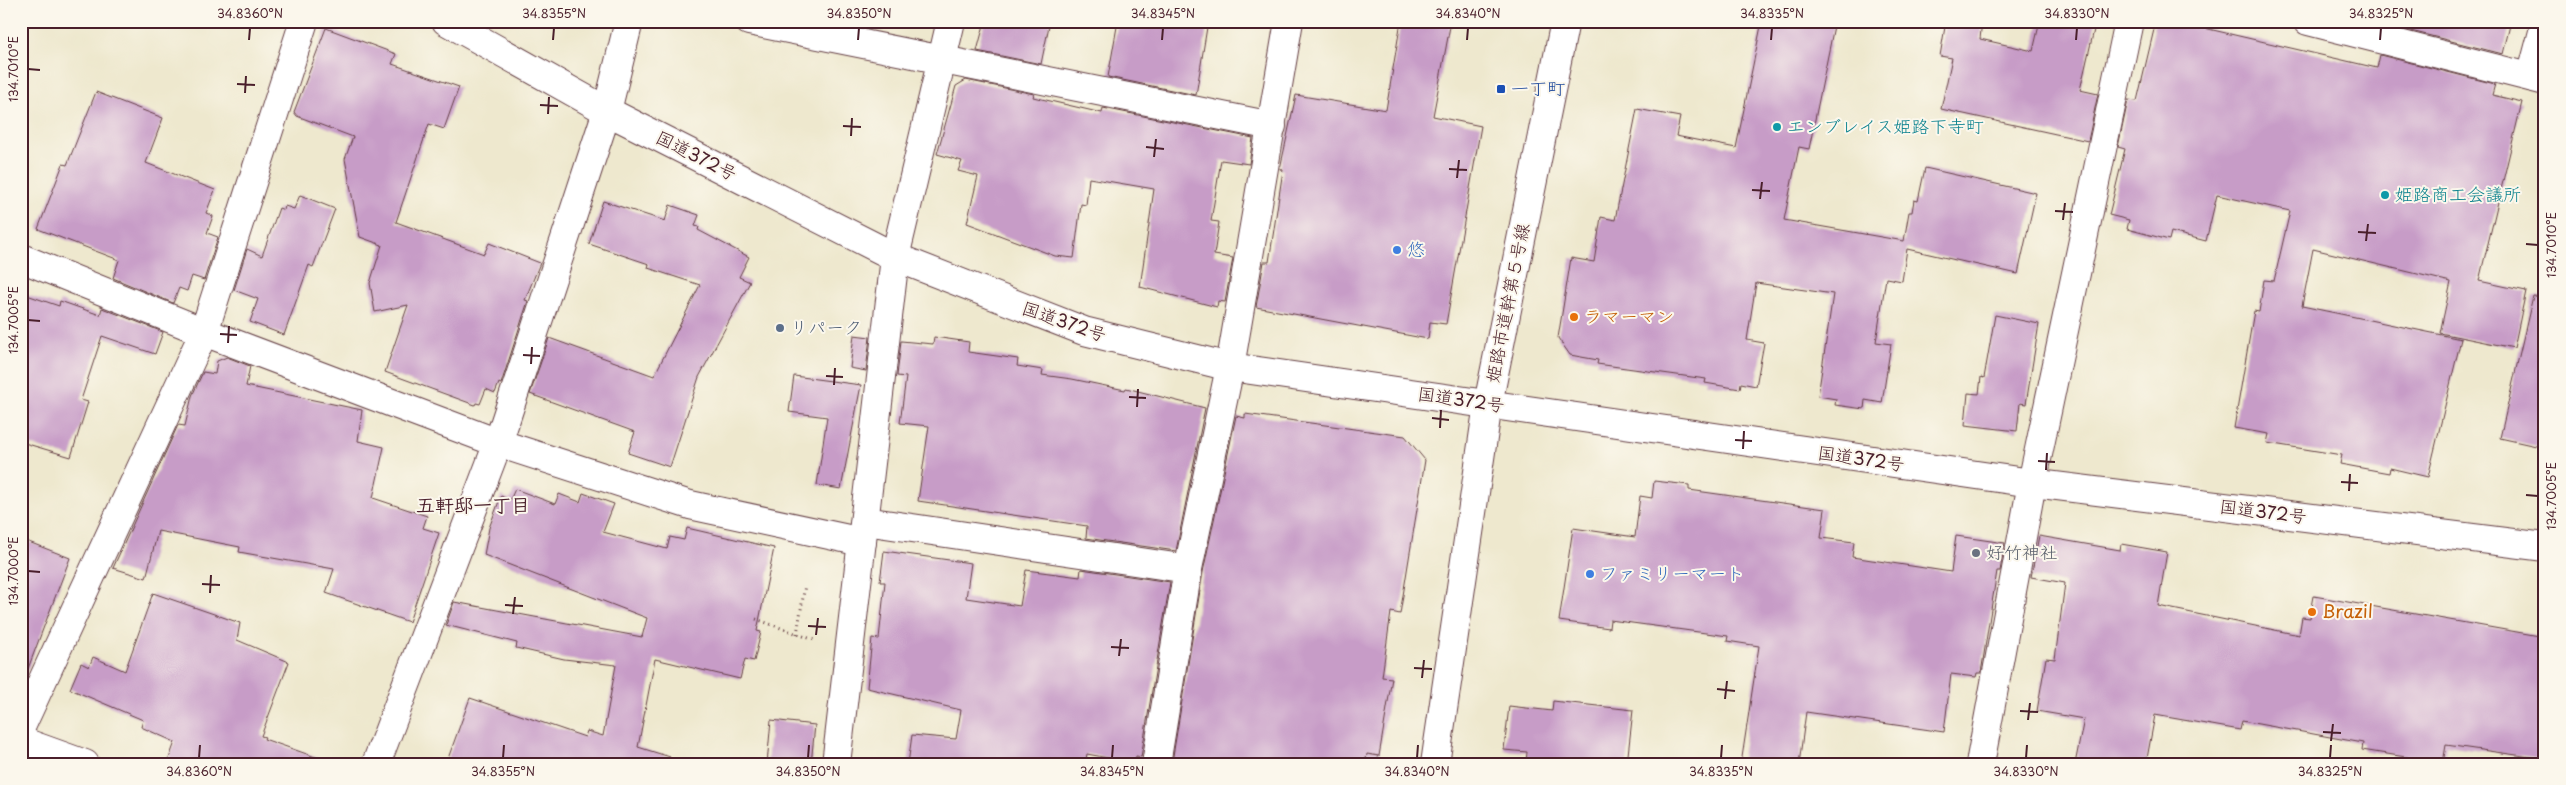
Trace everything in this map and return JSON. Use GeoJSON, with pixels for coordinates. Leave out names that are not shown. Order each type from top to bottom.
{"type":"FeatureCollection","features":[{"type":"Feature","properties":{"kind":"main road"},"geometry":{"type":"LineString","coordinates":[[21,727],[204,332],[304,21]]}},
{"type":"Feature","properties":{"kind":"main road","name":"国道372号"},"geometry":{"type":"LineString","coordinates":[[446,21],[607,111],[895,257],[1084,331],[1230,367],[2032,484],[2545,547]]}},
{"type":"Feature","properties":{"kind":"main road"},"geometry":{"type":"LineString","coordinates":[[376,764],[498,442],[607,111],[629,21]]}},
{"type":"Feature","properties":{"kind":"main road"},"geometry":{"type":"LineString","coordinates":[[749,21],[1272,126]]}},
{"type":"Feature","properties":{"kind":"main road"},"geometry":{"type":"LineString","coordinates":[[836,764],[895,257],[951,21]]}},
{"type":"Feature","properties":{"kind":"main road"},"geometry":{"type":"LineString","coordinates":[[1156,764],[1188,569],[1230,367],[1289,21]]}},
{"type":"Feature","properties":{"kind":"main road","name":"姫路市道幹第５号線"},"geometry":{"type":"LineString","coordinates":[[1435,764],[1488,404],[1565,21]]}},
{"type":"Feature","properties":{"kind":"main road"},"geometry":{"type":"LineString","coordinates":[[1980,764],[2032,484],[2129,21]]}},
{"type":"Feature","properties":{"kind":"main road"},"geometry":{"type":"LineString","coordinates":[[2308,21],[2538,79],[2545,24]]}},
{"type":"Feature","properties":{"kind":"main road"},"geometry":{"type":"LineString","coordinates":[[21,258],[204,332],[498,442],[690,505],[863,531],[1188,569]]}},
{"type":"Feature","properties":{"kind":"main road"},"geometry":{"type":"LineString","coordinates":[[21,741],[85,764]]}},
{"type":"Feature","properties":{"kind":"path"},"geometry":{"type":"LineString","coordinates":[[797,634],[805,586]]}},
{"type":"Feature","properties":{"kind":"path"},"geometry":{"type":"LineString","coordinates":[[756,619],[849,652]]}},
{"type":"Feature","properties":{"kind":"building"},"geometry":{"type":"Polygon","coordinates":[[[985,21],[1050,21],[1041,64],[977,51],[985,21]]]}},
{"type":"Feature","properties":{"kind":"building"},"geometry":{"type":"Polygon","coordinates":[[[1118,21],[1208,21],[1196,95],[1108,77],[1118,21]]]}},
{"type":"Feature","properties":{"kind":"building"},"geometry":{"type":"Polygon","coordinates":[[[1401,21],[1451,21],[1433,116],[1481,126],[1446,324],[1430,322],[1428,339],[1256,307],[1264,262],[1269,262],[1283,170],[1280,169],[1296,95],[1386,110],[1401,21]]]}},
{"type":"Feature","properties":{"kind":"building"},"geometry":{"type":"Polygon","coordinates":[[[1762,21],[1835,21],[1809,149],[1799,147],[1784,220],[1904,241],[1909,212],[1912,212],[1914,200],[1918,201],[1925,168],[2036,193],[2018,274],[1907,249],[1902,281],[1886,278],[1876,342],[1891,344],[1882,403],[1865,400],[1864,409],[1835,405],[1836,399],[1818,396],[1833,294],[1756,283],[1747,340],[1764,343],[1756,386],[1741,383],[1740,389],[1705,383],[1706,379],[1597,364],[1598,360],[1570,355],[1558,338],[1571,258],[1594,262],[1601,217],[1615,220],[1637,109],[1680,117],[1676,136],[1736,148],[1762,21]]]}},
{"type":"Feature","properties":{"kind":"building"},"geometry":{"type":"Polygon","coordinates":[[[1946,21],[1982,21],[1980,39],[2033,51],[2040,21],[2096,21],[2080,90],[2098,94],[2088,141],[1941,109],[1952,58],[1940,56],[1946,21]]]}},
{"type":"Feature","properties":{"kind":"building"},"geometry":{"type":"Polygon","coordinates":[[[2156,21],[2174,21],[2377,68],[2380,55],[2495,84],[2492,95],[2522,102],[2479,281],[2526,291],[2514,348],[2440,333],[2451,282],[2313,249],[2302,306],[2461,339],[2428,477],[2390,468],[2389,473],[2340,464],[2342,455],[2267,443],[2269,434],[2234,428],[2254,311],[2259,312],[2264,280],[2274,281],[2290,211],[2217,195],[2206,241],[2171,232],[2169,240],[2127,229],[2129,220],[2109,215],[2125,149],[2118,147],[2128,100],[2137,101],[2156,21]]]}},
{"type":"Feature","properties":{"kind":"building"},"geometry":{"type":"Polygon","coordinates":[[[2388,21],[2511,21],[2503,54],[2387,25],[2388,21]]]}},
{"type":"Feature","properties":{"kind":"building"},"geometry":{"type":"Polygon","coordinates":[[[326,28],[396,54],[392,64],[459,87],[444,129],[429,124],[396,222],[484,254],[489,243],[540,263],[525,300],[528,301],[501,384],[499,383],[495,393],[486,389],[480,404],[476,403],[475,405],[385,372],[408,305],[375,312],[370,283],[382,245],[360,237],[345,159],[353,137],[297,116],[294,112],[326,28]]]}},
{"type":"Feature","properties":{"kind":"building"},"geometry":{"type":"Polygon","coordinates":[[[966,80],[1034,94],[1033,97],[1102,113],[1103,108],[1253,138],[1249,164],[1221,160],[1211,221],[1219,222],[1214,255],[1233,258],[1225,302],[1218,301],[1217,307],[1140,287],[1154,189],[1089,178],[1086,205],[1081,204],[1074,258],[1055,256],[967,223],[978,176],[958,171],[962,161],[937,154],[956,86],[966,80]]]}},
{"type":"Feature","properties":{"kind":"building"},"geometry":{"type":"Polygon","coordinates":[[[96,92],[163,118],[146,163],[215,190],[206,213],[213,216],[207,233],[218,237],[204,280],[192,276],[187,291],[179,288],[173,303],[113,278],[119,260],[38,229],[63,164],[67,165],[96,92]]]}},
{"type":"Feature","properties":{"kind":"building"},"geometry":{"type":"Polygon","coordinates":[[[300,195],[335,209],[313,267],[309,265],[284,335],[250,322],[258,299],[234,290],[247,249],[262,256],[279,208],[284,210],[285,206],[294,209],[300,195]]]}},
{"type":"Feature","properties":{"kind":"building"},"geometry":{"type":"Polygon","coordinates":[[[603,201],[665,221],[670,205],[699,215],[695,226],[699,227],[698,230],[749,257],[739,277],[750,282],[699,377],[670,467],[628,453],[635,432],[530,394],[549,338],[654,376],[700,285],[648,268],[649,264],[589,244],[603,201]]]}},
{"type":"Feature","properties":{"kind":"building"},"geometry":{"type":"Polygon","coordinates":[[[21,293],[59,306],[60,301],[100,315],[102,308],[163,332],[155,354],[102,336],[81,400],[88,402],[71,457],[21,442],[21,293]]]}},
{"type":"Feature","properties":{"kind":"building"},"geometry":{"type":"Polygon","coordinates":[[[2533,296],[2545,297],[2545,448],[2500,438],[2533,296]]]}},
{"type":"Feature","properties":{"kind":"building"},"geometry":{"type":"Polygon","coordinates":[[[1995,315],[2039,324],[2026,404],[2020,403],[2017,431],[1965,425],[1968,393],[1979,394],[1981,377],[1984,378],[1995,315]]]}},
{"type":"Feature","properties":{"kind":"building"},"geometry":{"type":"Polygon","coordinates":[[[854,335],[870,337],[866,371],[850,368],[854,335]]]}},
{"type":"Feature","properties":{"kind":"building"},"geometry":{"type":"Polygon","coordinates":[[[934,337],[969,342],[968,352],[1018,359],[1017,366],[1043,370],[1042,375],[1125,390],[1126,388],[1205,408],[1176,551],[1086,538],[1087,526],[918,501],[929,426],[900,423],[906,377],[897,376],[901,341],[933,344],[934,337]]]}},
{"type":"Feature","properties":{"kind":"building"},"geometry":{"type":"Polygon","coordinates":[[[227,357],[250,366],[246,386],[362,410],[358,441],[384,447],[373,498],[427,516],[423,528],[439,533],[409,622],[326,593],[334,569],[239,552],[240,547],[158,531],[146,578],[113,568],[178,425],[185,426],[192,396],[203,372],[215,374],[217,361],[227,357]]]}},
{"type":"Feature","properties":{"kind":"building"},"geometry":{"type":"Polygon","coordinates":[[[794,376],[861,385],[841,489],[817,485],[827,417],[789,412],[794,376]]]}},
{"type":"Feature","properties":{"kind":"building"},"geometry":{"type":"Polygon","coordinates":[[[1245,414],[1405,436],[1425,460],[1400,614],[1391,612],[1382,677],[1392,678],[1379,756],[1367,754],[1365,764],[1172,762],[1203,572],[1236,416],[1245,418],[1245,414]]]}},
{"type":"Feature","properties":{"kind":"building"},"geometry":{"type":"Polygon","coordinates":[[[1654,481],[1689,485],[1689,490],[1825,509],[1821,538],[1854,542],[1852,557],[1951,572],[1956,536],[2005,543],[2000,571],[1997,571],[1981,673],[1977,673],[1976,677],[1951,674],[1944,732],[1806,712],[1799,764],[1741,764],[1759,646],[1727,641],[1728,636],[1610,620],[1609,628],[1559,621],[1573,528],[1635,537],[1640,496],[1652,498],[1654,481]]]}},
{"type":"Feature","properties":{"kind":"building"},"geometry":{"type":"Polygon","coordinates":[[[515,489],[555,504],[559,494],[580,502],[583,493],[614,504],[603,532],[667,549],[670,537],[684,540],[687,528],[774,548],[757,631],[761,632],[754,661],[745,659],[740,679],[655,659],[638,747],[670,757],[669,764],[446,764],[470,698],[585,737],[587,731],[603,736],[616,665],[564,659],[516,648],[517,643],[446,625],[454,602],[642,637],[647,618],[484,555],[489,528],[501,496],[510,500],[515,489]]]}},
{"type":"Feature","properties":{"kind":"building"},"geometry":{"type":"Polygon","coordinates":[[[2039,536],[2120,550],[2121,544],[2167,552],[2158,606],[2299,635],[2302,617],[2310,618],[2314,596],[2545,637],[2545,759],[2446,745],[2443,763],[2362,750],[2363,743],[2242,721],[2240,730],[2155,715],[2146,764],[2075,764],[2084,719],[2037,711],[2046,658],[2055,659],[2065,583],[2031,577],[2039,536]]]}},
{"type":"Feature","properties":{"kind":"building"},"geometry":{"type":"Polygon","coordinates":[[[21,539],[70,558],[24,679],[21,679],[21,539]]]}},
{"type":"Feature","properties":{"kind":"building"},"geometry":{"type":"Polygon","coordinates":[[[884,551],[971,563],[966,598],[1020,606],[1026,570],[1080,577],[1081,569],[1170,582],[1141,757],[1136,756],[1135,763],[1087,754],[1085,764],[908,764],[912,735],[956,739],[961,710],[867,688],[872,638],[879,639],[885,582],[880,582],[884,551]]]}},
{"type":"Feature","properties":{"kind":"building"},"geometry":{"type":"Polygon","coordinates":[[[153,593],[240,623],[237,640],[289,662],[261,736],[265,737],[264,739],[321,759],[321,764],[167,764],[175,742],[141,727],[143,720],[70,689],[81,663],[89,667],[93,657],[125,671],[153,593]]]}},
{"type":"Feature","properties":{"kind":"building"},"geometry":{"type":"Polygon","coordinates":[[[1553,701],[1633,710],[1627,764],[1526,764],[1527,752],[1504,750],[1509,706],[1552,711],[1553,701]]]}},
{"type":"Feature","properties":{"kind":"building"},"geometry":{"type":"Polygon","coordinates":[[[771,720],[815,725],[811,764],[767,764],[771,720]]]}},
{"type":"Feature","properties":{"kind":"place","name":"一丁町"},"geometry":{"type":"Point","coordinates":[1501,89]}},
{"type":"Feature","properties":{"kind":"place","name":"エンブレイス姫路下寺町"},"geometry":{"type":"Point","coordinates":[1777,127]}},
{"type":"Feature","properties":{"kind":"place","name":"姫路商工会議所"},"geometry":{"type":"Point","coordinates":[2385,195]}},
{"type":"Feature","properties":{"kind":"place","name":"悠"},"geometry":{"type":"Point","coordinates":[1397,250]}},
{"type":"Feature","properties":{"kind":"place","name":"ラマーマン"},"geometry":{"type":"Point","coordinates":[1574,317]}},
{"type":"Feature","properties":{"kind":"place","name":"リパーク"},"geometry":{"type":"Point","coordinates":[780,328]}},
{"type":"Feature","properties":{"kind":"place","name":"好竹神社"},"geometry":{"type":"Point","coordinates":[1976,553]}},
{"type":"Feature","properties":{"kind":"place","name":"ファミリーマート"},"geometry":{"type":"Point","coordinates":[1590,574]}},
{"type":"Feature","properties":{"kind":"place","name":"Brazil"},"geometry":{"type":"Point","coordinates":[2312,612]}},
{"type":"Feature","properties":{"kind":"district","name":"五軒邸一丁目"},"geometry":{"type":"Point","coordinates":[473,505]}}]}
